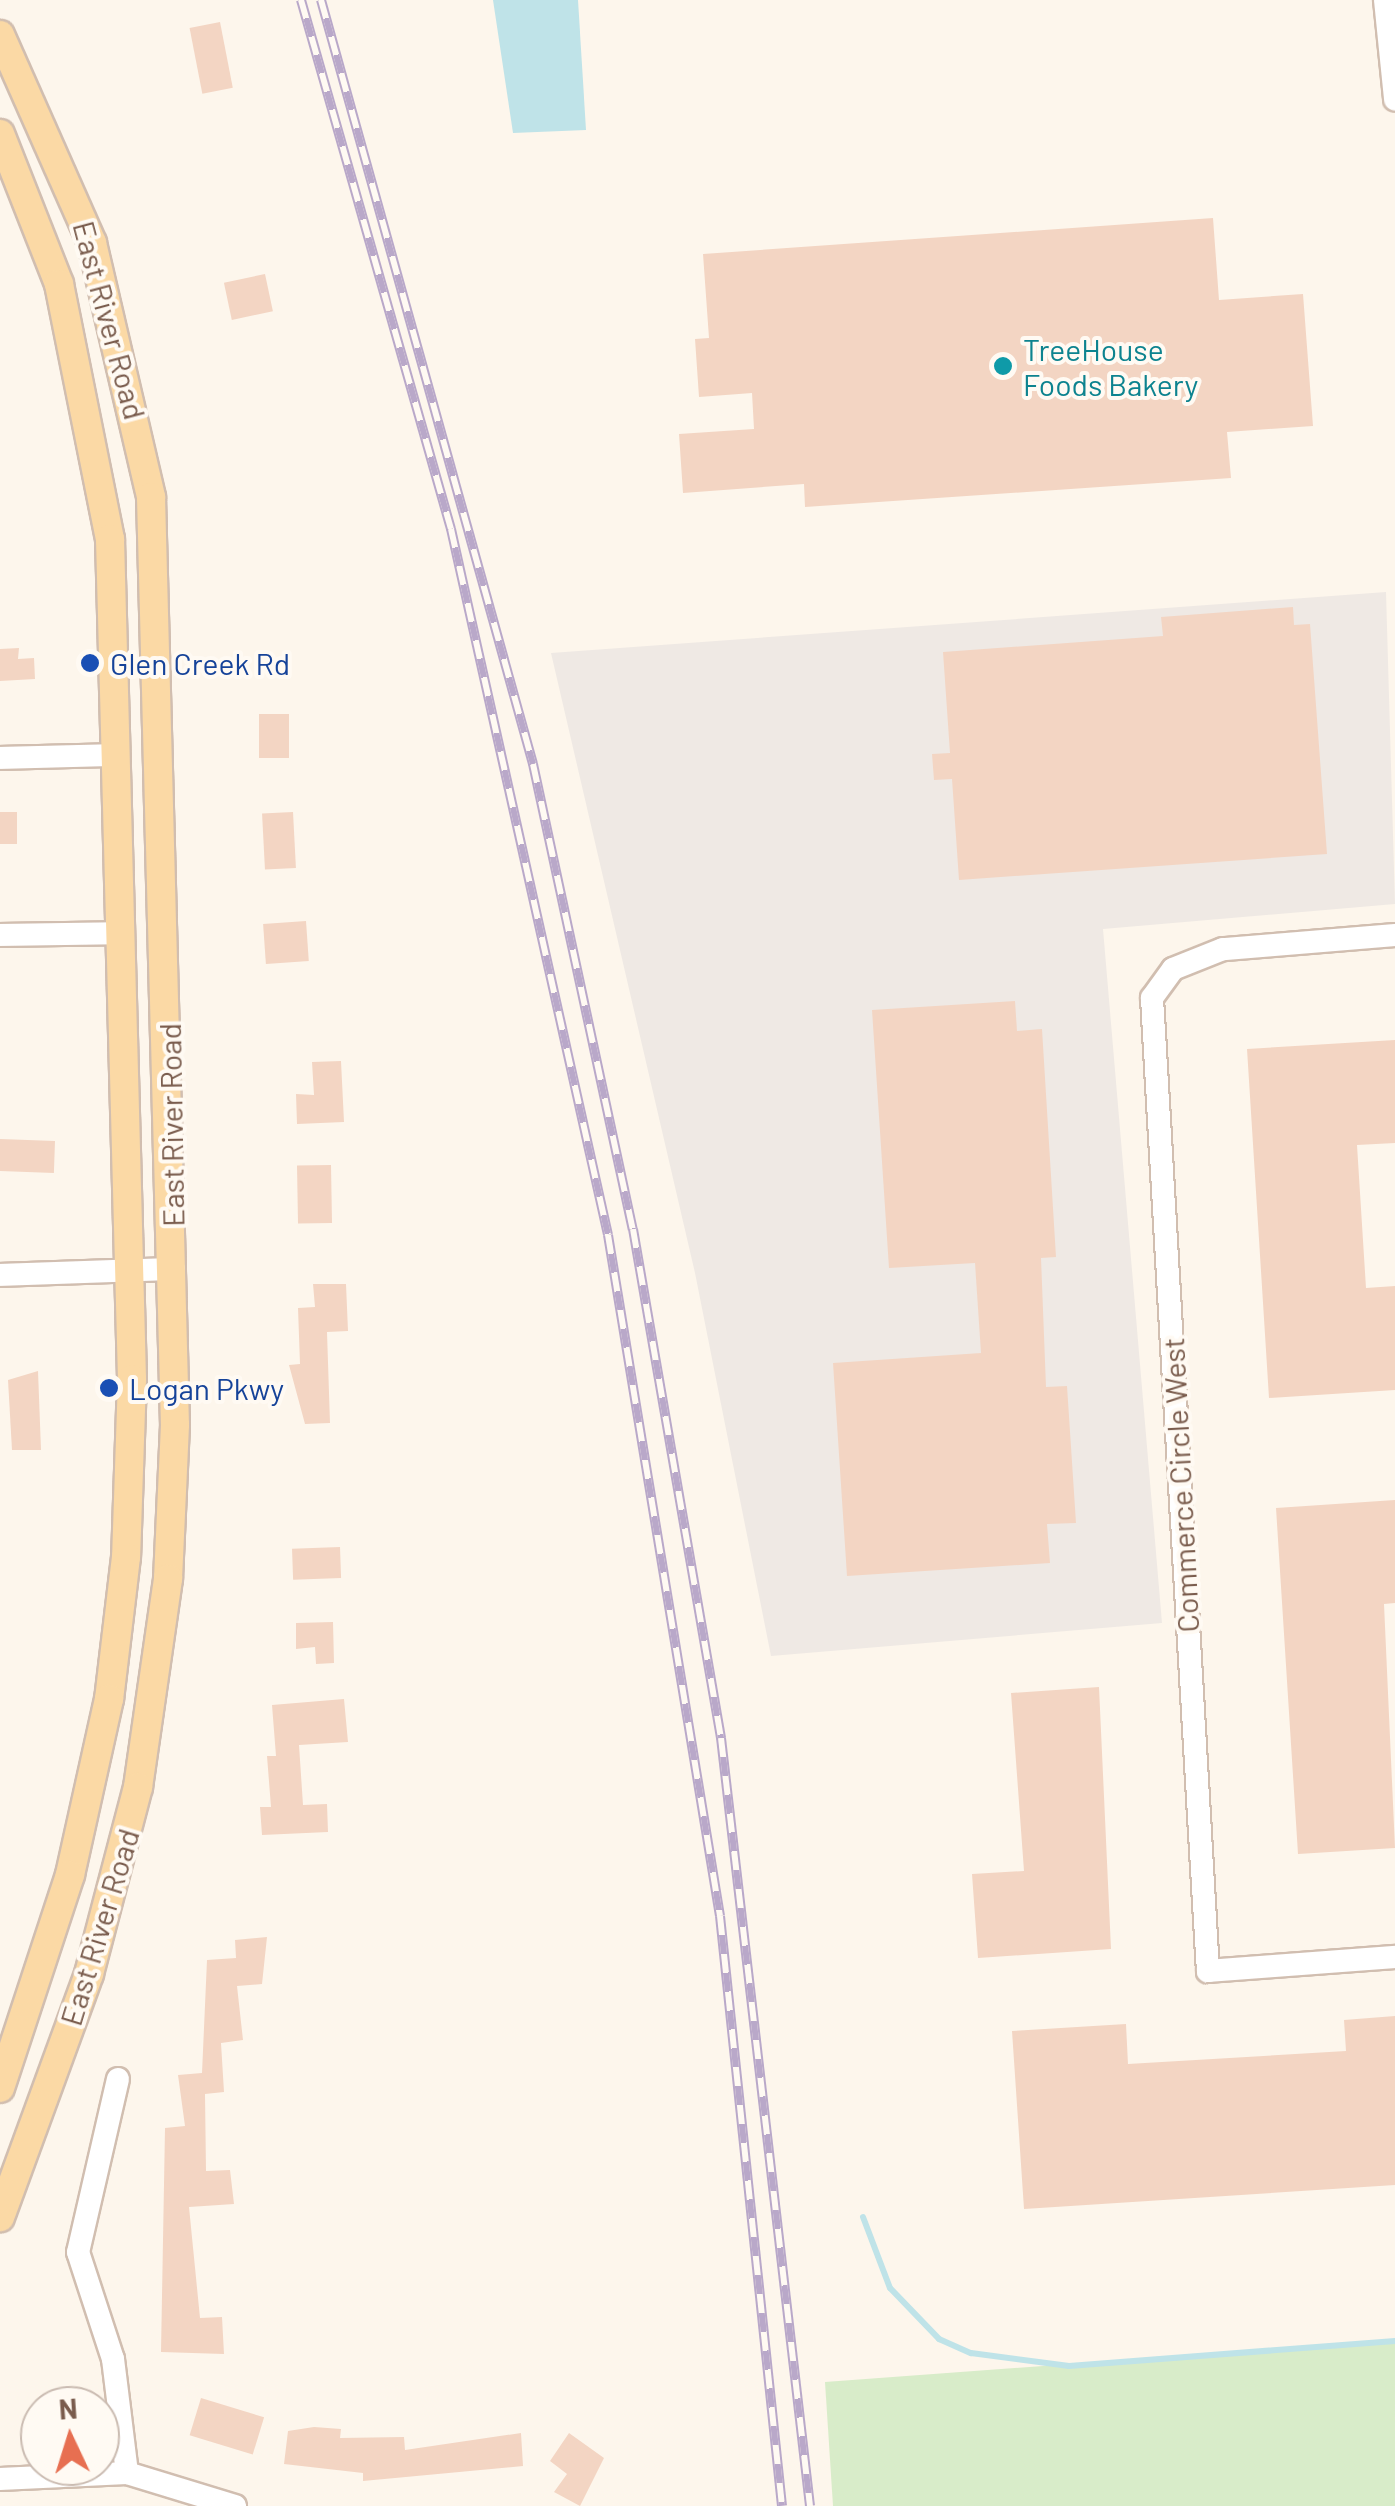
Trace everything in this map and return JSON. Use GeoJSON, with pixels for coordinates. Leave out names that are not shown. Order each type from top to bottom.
{"type":"FeatureCollection","features":[{"type":"Feature","properties":{"kind":"main road","name":"East River Road"},"geometry":{"type":"LineString","coordinates":[[0,35],[92,243],[151,497],[174,1269],[170,1547],[138,1787],[89,1974],[0,2217]]}},
{"type":"Feature","properties":{"kind":"main road","name":"East River Road"},"geometry":{"type":"LineString","coordinates":[[0,134],[59,284],[98,456],[118,755],[130,1474],[110,1699],[70,1876],[0,2088]]}},
{"type":"Feature","properties":{"kind":"street"},"geometry":{"type":"LineString","coordinates":[[1385,0],[1395,99]]}},
{"type":"Feature","properties":{"kind":"street"},"geometry":{"type":"LineString","coordinates":[[0,758],[118,755]]}},
{"type":"Feature","properties":{"kind":"street"},"geometry":{"type":"LineString","coordinates":[[0,935],[122,934]]}},
{"type":"Feature","properties":{"kind":"street","name":"Commerce Circle West"},"geometry":{"type":"LineString","coordinates":[[1395,935],[1223,949],[1173,969],[1152,998],[1208,1971],[1395,1958]]}},
{"type":"Feature","properties":{"kind":"street"},"geometry":{"type":"LineString","coordinates":[[0,1275],[174,1269]]}},
{"type":"Feature","properties":{"kind":"street"},"geometry":{"type":"LineString","coordinates":[[118,2079],[78,2252],[113,2359],[127,2473]]}},
{"type":"Feature","properties":{"kind":"street"},"geometry":{"type":"LineString","coordinates":[[0,2480],[127,2473],[235,2506]]}},
{"type":"Feature","properties":{"kind":"shaded area"},"geometry":{"type":"Polygon","coordinates":[[[1386,592],[1395,904],[1103,929],[1162,1623],[771,1656],[695,1273],[551,653],[1386,592]]]}},
{"type":"Feature","properties":{"kind":"green space"},"geometry":{"type":"Polygon","coordinates":[[[1395,2340],[1395,2506],[833,2506],[825,2382],[1395,2340]]]}},
{"type":"Feature","properties":{"kind":"water"},"geometry":{"type":"Polygon","coordinates":[[[493,0],[578,0],[586,130],[513,133],[493,0]]]}},
{"type":"Feature","properties":{"kind":"building"},"geometry":{"type":"Polygon","coordinates":[[[220,22],[233,88],[202,94],[190,28],[220,22]]]}},
{"type":"Feature","properties":{"kind":"building","name":"TreeHouse Foods Bakery"},"geometry":{"type":"Polygon","coordinates":[[[1213,218],[1219,300],[1303,294],[1313,426],[1227,432],[1231,478],[805,507],[804,484],[683,493],[679,434],[754,429],[752,393],[699,397],[695,339],[709,338],[703,254],[1213,218]]]}},
{"type":"Feature","properties":{"kind":"building"},"geometry":{"type":"Polygon","coordinates":[[[265,274],[273,311],[232,320],[224,283],[265,274]]]}},
{"type":"Feature","properties":{"kind":"building"},"geometry":{"type":"Polygon","coordinates":[[[1293,607],[1294,625],[1310,624],[1327,854],[959,880],[952,779],[934,780],[932,754],[950,753],[943,652],[1163,636],[1161,617],[1293,607]]]}},
{"type":"Feature","properties":{"kind":"building"},"geometry":{"type":"Polygon","coordinates":[[[19,648],[18,659],[34,658],[35,679],[0,681],[0,649],[19,648]]]}},
{"type":"Feature","properties":{"kind":"building"},"geometry":{"type":"Polygon","coordinates":[[[259,714],[289,714],[289,758],[259,758],[259,714]]]}},
{"type":"Feature","properties":{"kind":"building"},"geometry":{"type":"Polygon","coordinates":[[[0,812],[17,812],[17,844],[0,844],[0,812]]]}},
{"type":"Feature","properties":{"kind":"building"},"geometry":{"type":"Polygon","coordinates":[[[293,812],[296,868],[265,870],[262,814],[293,812]]]}},
{"type":"Feature","properties":{"kind":"building"},"geometry":{"type":"Polygon","coordinates":[[[306,921],[309,961],[266,964],[263,924],[306,921]]]}},
{"type":"Feature","properties":{"kind":"building"},"geometry":{"type":"Polygon","coordinates":[[[1015,1001],[1017,1031],[1042,1029],[1056,1257],[1041,1258],[1046,1387],[1067,1386],[1076,1523],[1047,1524],[1050,1563],[847,1576],[833,1363],[981,1353],[975,1263],[889,1268],[872,1010],[1015,1001]]]}},
{"type":"Feature","properties":{"kind":"building"},"geometry":{"type":"Polygon","coordinates":[[[1395,1040],[1395,1143],[1357,1145],[1366,1288],[1395,1286],[1395,1390],[1269,1398],[1247,1049],[1395,1040]]]}},
{"type":"Feature","properties":{"kind":"building"},"geometry":{"type":"Polygon","coordinates":[[[341,1061],[344,1122],[297,1124],[296,1094],[314,1095],[312,1062],[341,1061]]]}},
{"type":"Feature","properties":{"kind":"building"},"geometry":{"type":"Polygon","coordinates":[[[0,1139],[55,1141],[54,1173],[0,1171],[0,1139]]]}},
{"type":"Feature","properties":{"kind":"building"},"geometry":{"type":"Polygon","coordinates":[[[331,1165],[332,1223],[298,1224],[297,1166],[331,1165]]]}},
{"type":"Feature","properties":{"kind":"building"},"geometry":{"type":"Polygon","coordinates":[[[313,1284],[346,1284],[348,1331],[327,1332],[330,1423],[305,1424],[289,1365],[300,1364],[298,1308],[315,1307],[313,1284]]]}},
{"type":"Feature","properties":{"kind":"building"},"geometry":{"type":"Polygon","coordinates":[[[38,1371],[41,1450],[12,1450],[8,1380],[38,1371]]]}},
{"type":"Feature","properties":{"kind":"building"},"geometry":{"type":"Polygon","coordinates":[[[1395,1500],[1395,1603],[1384,1604],[1395,1848],[1298,1854],[1276,1508],[1395,1500]]]}},
{"type":"Feature","properties":{"kind":"building"},"geometry":{"type":"Polygon","coordinates":[[[340,1547],[341,1578],[293,1580],[292,1549],[340,1547]]]}},
{"type":"Feature","properties":{"kind":"building"},"geometry":{"type":"Polygon","coordinates":[[[333,1622],[334,1663],[316,1664],[315,1647],[296,1649],[296,1623],[333,1622]]]}},
{"type":"Feature","properties":{"kind":"building"},"geometry":{"type":"Polygon","coordinates":[[[1099,1687],[1111,1949],[978,1958],[972,1874],[1024,1871],[1011,1693],[1099,1687]]]}},
{"type":"Feature","properties":{"kind":"building"},"geometry":{"type":"Polygon","coordinates":[[[344,1699],[348,1742],[299,1745],[303,1805],[327,1804],[328,1832],[262,1835],[260,1807],[271,1807],[267,1756],[276,1756],[272,1705],[344,1699]]]}},
{"type":"Feature","properties":{"kind":"building"},"geometry":{"type":"Polygon","coordinates":[[[267,1937],[262,1984],[237,1986],[243,2040],[221,2043],[224,2092],[205,2094],[206,2171],[230,2170],[234,2204],[189,2207],[200,2318],[222,2317],[224,2354],[161,2352],[165,2128],[185,2126],[178,2075],[202,2073],[207,1960],[236,1958],[235,1940],[267,1937]]]}},
{"type":"Feature","properties":{"kind":"building"},"geometry":{"type":"Polygon","coordinates":[[[1395,2016],[1395,2185],[1024,2209],[1012,2031],[1126,2024],[1128,2064],[1346,2051],[1344,2020],[1395,2016]]]}},
{"type":"Feature","properties":{"kind":"building"},"geometry":{"type":"Polygon","coordinates":[[[201,2398],[264,2417],[253,2455],[190,2435],[201,2398]]]}},
{"type":"Feature","properties":{"kind":"building"},"geometry":{"type":"Polygon","coordinates":[[[314,2427],[341,2429],[340,2438],[404,2437],[405,2450],[521,2433],[523,2466],[363,2481],[363,2473],[284,2464],[288,2431],[314,2427]]]}},
{"type":"Feature","properties":{"kind":"building"},"geometry":{"type":"Polygon","coordinates":[[[569,2433],[604,2458],[580,2506],[554,2492],[567,2474],[550,2461],[569,2433]]]}},
{"type":"Feature","properties":{"kind":"waterway"},"geometry":{"type":"LineString","coordinates":[[863,2217],[890,2288],[939,2339],[971,2353],[1069,2366],[1395,2341]]}},
{"type":"Feature","properties":{"kind":"railway"},"geometry":{"type":"LineString","coordinates":[[301,0],[451,529],[608,1235],[720,1916],[782,2506]]}},
{"type":"Feature","properties":{"kind":"railway"},"geometry":{"type":"LineString","coordinates":[[321,0],[533,764],[633,1229],[721,1738],[810,2506]]}},
{"type":"Feature","properties":{"kind":"place","name":"TreeHouse Foods Bakery"},"geometry":{"type":"Point","coordinates":[1003,366]}},
{"type":"Feature","properties":{"kind":"place","name":"Glen Creek Rd"},"geometry":{"type":"Point","coordinates":[90,663]}},
{"type":"Feature","properties":{"kind":"place","name":"Logan Pkwy"},"geometry":{"type":"Point","coordinates":[109,1388]}}]}
